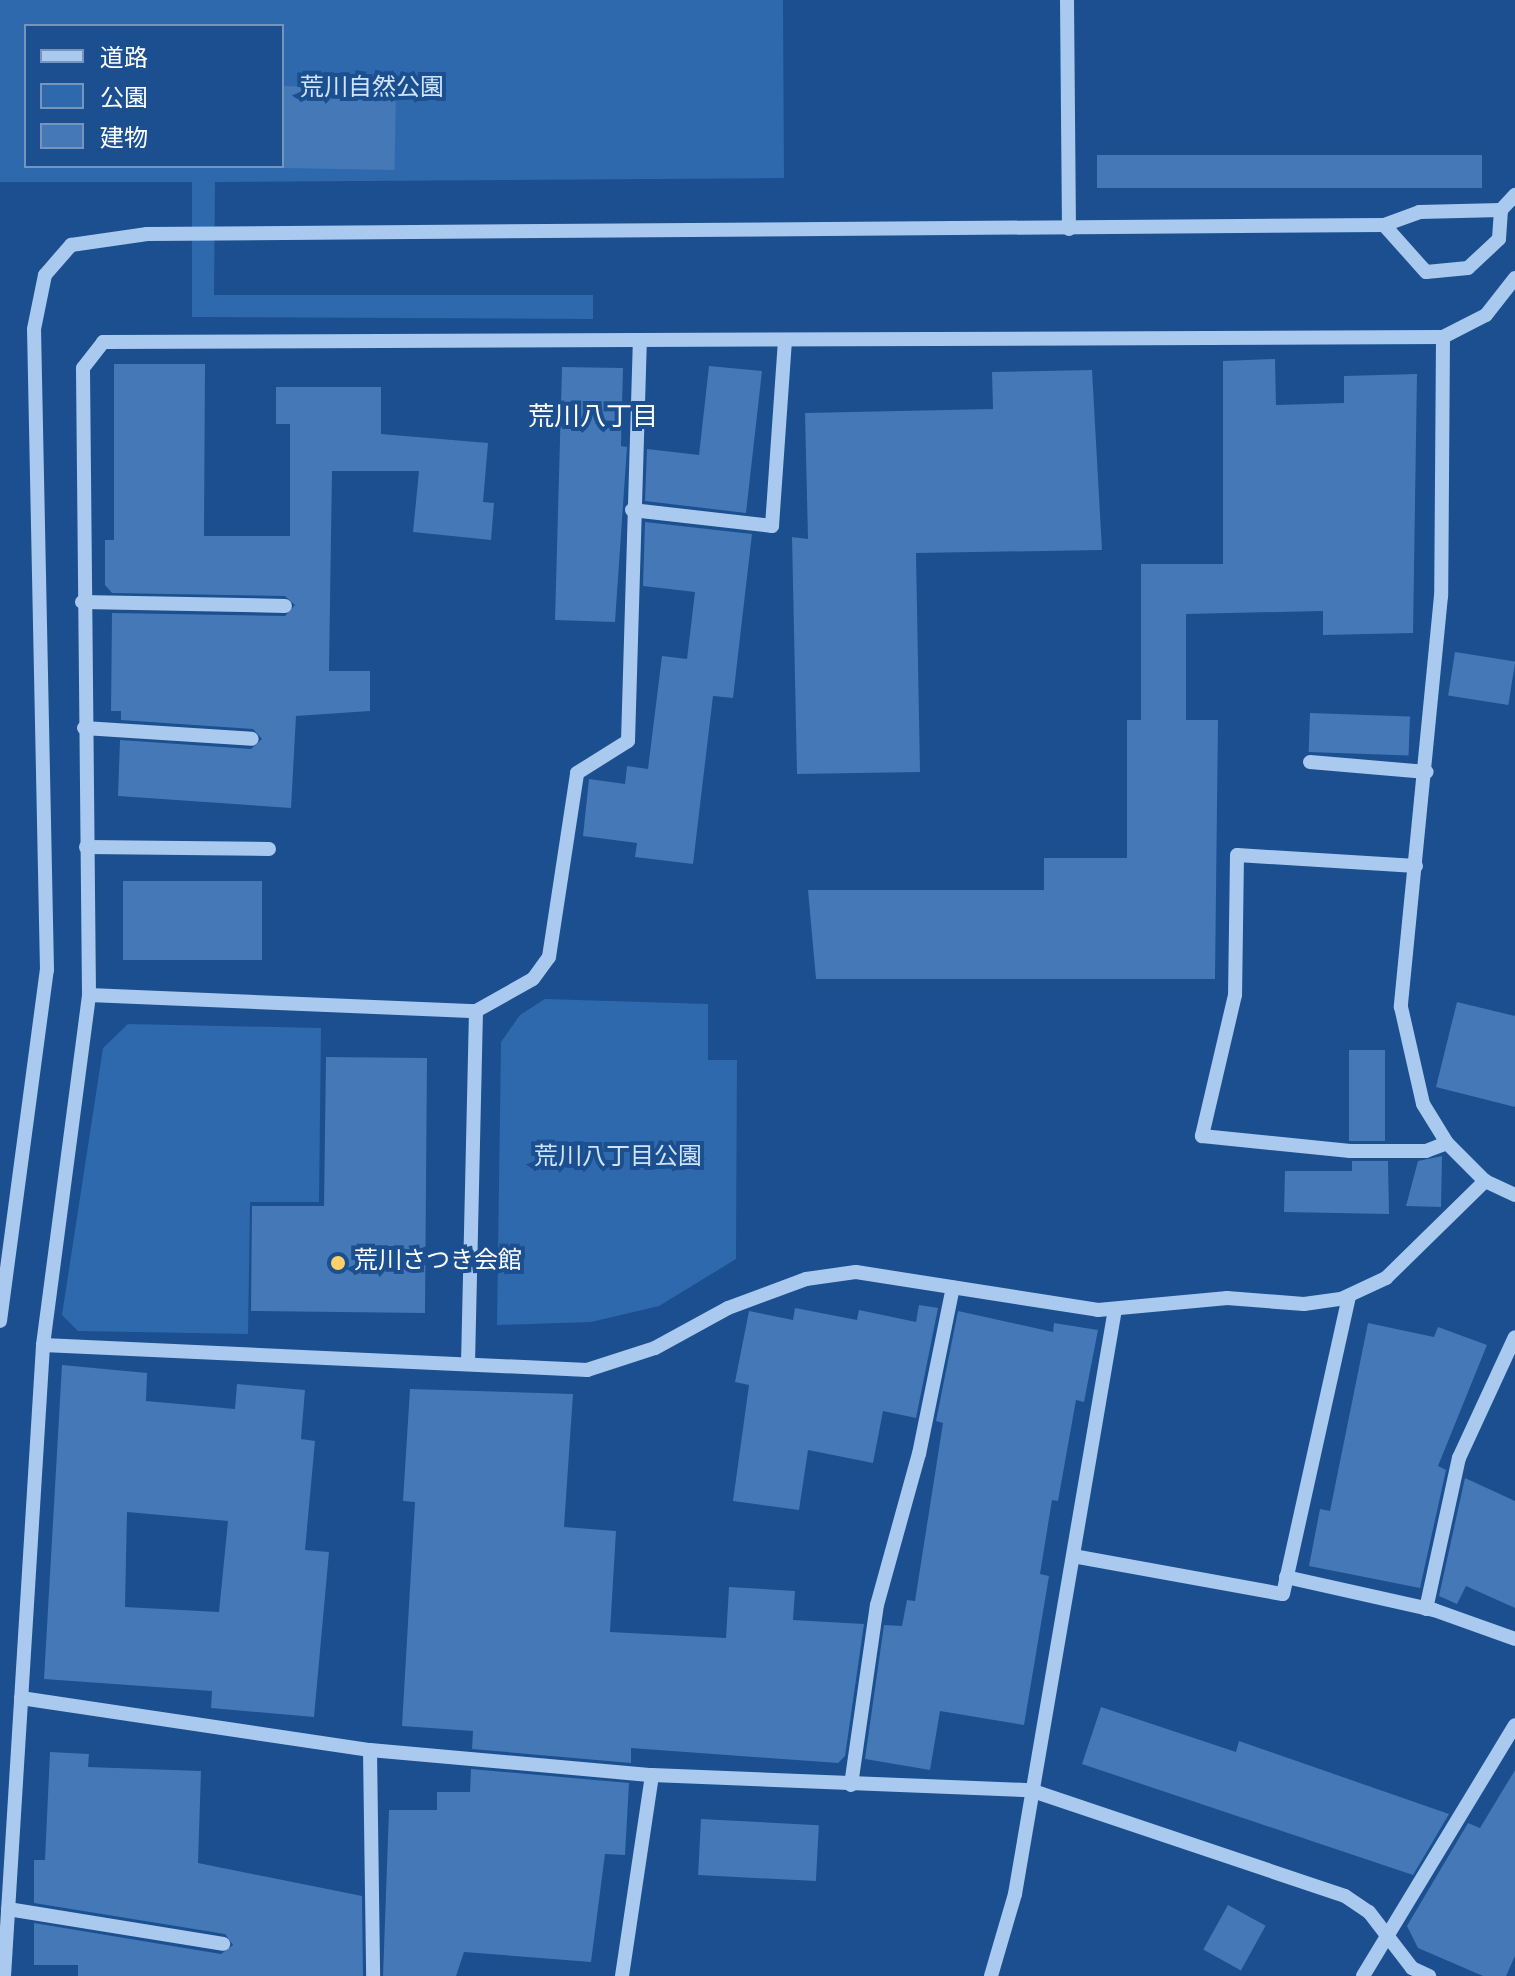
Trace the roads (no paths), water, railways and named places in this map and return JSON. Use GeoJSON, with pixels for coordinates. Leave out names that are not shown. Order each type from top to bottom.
{"type":"FeatureCollection","features":[{"type":"Feature","properties":{"kind":"street"},"geometry":{"type":"LineString","coordinates":[[1067,0],[1069,229]]}},
{"type":"Feature","properties":{"kind":"street"},"geometry":{"type":"LineString","coordinates":[[1384,225],[1426,272],[1468,268],[1499,239],[1501,210],[1515,195]]}},
{"type":"Feature","properties":{"kind":"street"},"geometry":{"type":"LineString","coordinates":[[0,1321],[47,970],[34,329],[56,257],[87,239],[147,234],[1069,229],[1098,222],[1384,225],[1419,212],[1501,210]]}},
{"type":"Feature","properties":{"kind":"street"},"geometry":{"type":"LineString","coordinates":[[4,1976],[43,1345],[89,995],[82,602],[83,368],[103,342],[1443,337],[1486,315],[1515,278]]}},
{"type":"Feature","properties":{"kind":"street"},"geometry":{"type":"LineString","coordinates":[[1443,337],[1441,596],[1427,772],[1401,1007],[1423,1104],[1447,1143],[1485,1181],[1515,1195]]}},
{"type":"Feature","properties":{"kind":"street"},"geometry":{"type":"LineString","coordinates":[[632,510],[772,526],[785,340]]}},
{"type":"Feature","properties":{"kind":"street"},"geometry":{"type":"LineString","coordinates":[[89,995],[476,1011],[533,979],[549,957],[577,773],[628,741],[632,510],[640,342]]}},
{"type":"Feature","properties":{"kind":"street"},"geometry":{"type":"LineString","coordinates":[[82,602],[285,606]]}},
{"type":"Feature","properties":{"kind":"street"},"geometry":{"type":"LineString","coordinates":[[84,728],[252,739]]}},
{"type":"Feature","properties":{"kind":"street"},"geometry":{"type":"LineString","coordinates":[[1310,762],[1427,772]]}},
{"type":"Feature","properties":{"kind":"street"},"geometry":{"type":"LineString","coordinates":[[86,847],[269,849]]}},
{"type":"Feature","properties":{"kind":"street"},"geometry":{"type":"LineString","coordinates":[[1416,866],[1237,855],[1235,995],[1202,1136],[1350,1151],[1426,1151],[1447,1143]]}},
{"type":"Feature","properties":{"kind":"street"},"geometry":{"type":"LineString","coordinates":[[468,1363],[476,1011]]}},
{"type":"Feature","properties":{"kind":"street"},"geometry":{"type":"LineString","coordinates":[[43,1345],[587,1370],[655,1348],[728,1308],[806,1279],[856,1272],[1115,1309],[1227,1298],[1304,1304],[1349,1296],[1386,1278],[1485,1181]]}},
{"type":"Feature","properties":{"kind":"street"},"geometry":{"type":"LineString","coordinates":[[851,1785],[877,1605],[953,1287]]}},
{"type":"Feature","properties":{"kind":"street"},"geometry":{"type":"LineString","coordinates":[[1073,1556],[1283,1594],[1349,1296]]}},
{"type":"Feature","properties":{"kind":"street"},"geometry":{"type":"LineString","coordinates":[[991,1976],[1015,1894],[1030,1790],[1115,1309]]}},
{"type":"Feature","properties":{"kind":"street"},"geometry":{"type":"LineString","coordinates":[[1426,1609],[1459,1458],[1515,1337]]}},
{"type":"Feature","properties":{"kind":"street"},"geometry":{"type":"LineString","coordinates":[[1286,1577],[1426,1609],[1515,1639]]}},
{"type":"Feature","properties":{"kind":"street"},"geometry":{"type":"LineString","coordinates":[[21,1698],[370,1750],[652,1775],[1030,1790],[1345,1896],[1369,1912],[1387,1938],[1429,1976]]}},
{"type":"Feature","properties":{"kind":"street"},"geometry":{"type":"LineString","coordinates":[[1363,1976],[1515,1725]]}},
{"type":"Feature","properties":{"kind":"street"},"geometry":{"type":"LineString","coordinates":[[370,1750],[373,1976]]}},
{"type":"Feature","properties":{"kind":"street"},"geometry":{"type":"LineString","coordinates":[[622,1976],[652,1775]]}},
{"type":"Feature","properties":{"kind":"street"},"geometry":{"type":"LineString","coordinates":[[8,1909],[223,1944]]}},
{"type":"Feature","properties":{"kind":"place","name":"荒川さつき会館"},"geometry":{"type":"Point","coordinates":[338,1263]}},
{"type":"Feature","properties":{"kind":"district","name":"荒川八丁目"},"geometry":{"type":"Point","coordinates":[593,419]}},
{"type":"Feature","properties":{"kind":"park label","name":"荒川自然公園"},"geometry":{"type":"Point","coordinates":[372,90]}},
{"type":"Feature","properties":{"kind":"park label","name":"荒川八丁目公園"},"geometry":{"type":"Point","coordinates":[618,1159]}}]}
